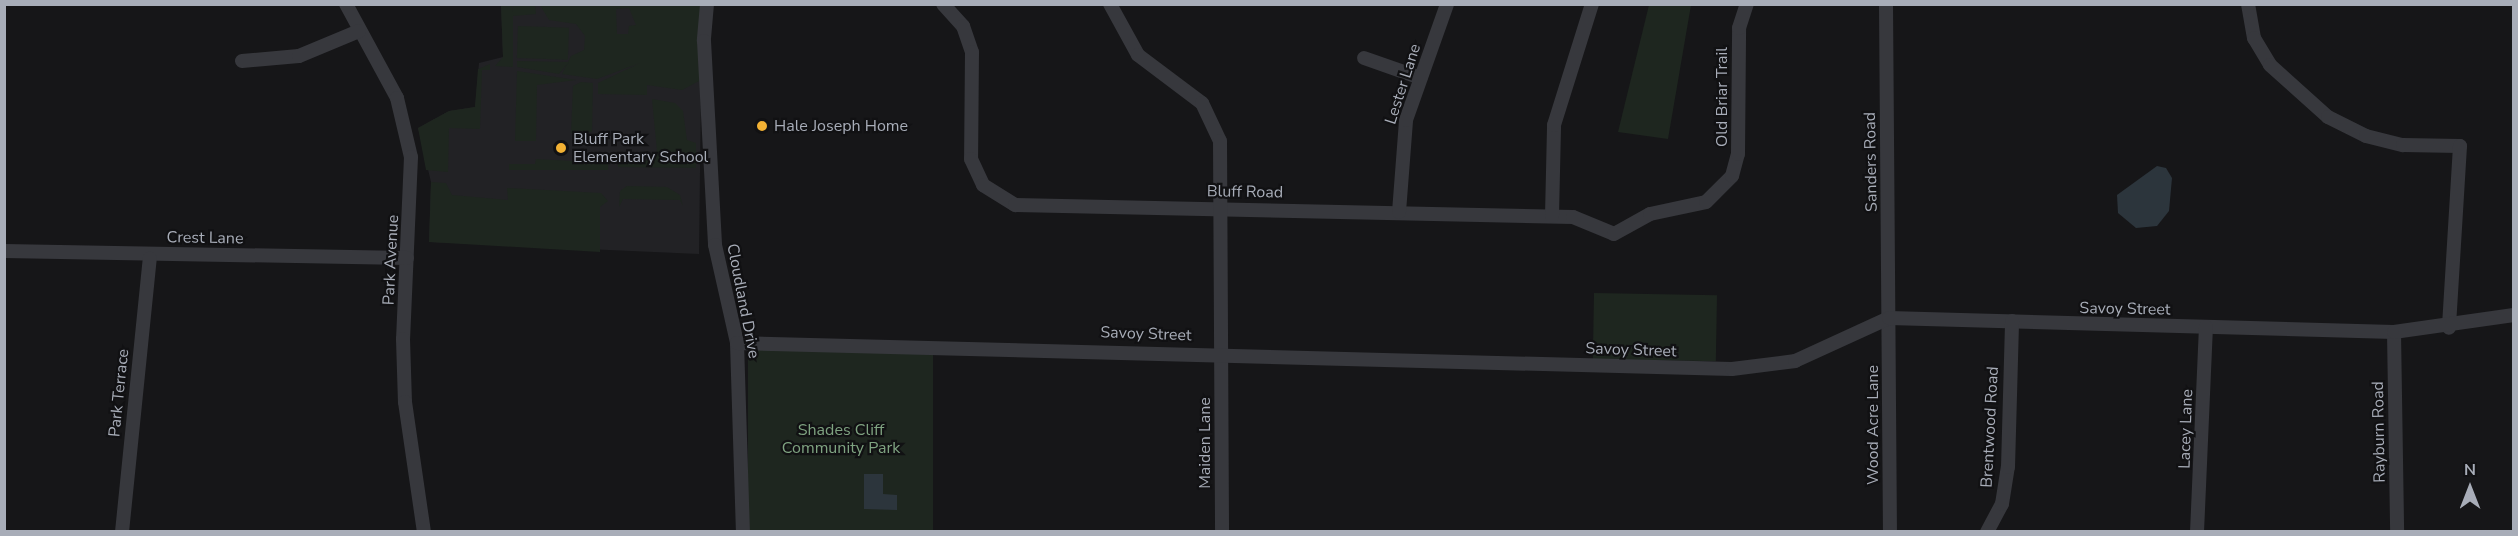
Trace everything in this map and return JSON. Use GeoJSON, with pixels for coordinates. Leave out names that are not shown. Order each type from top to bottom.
{"type":"FeatureCollection","features":[{"type":"Feature","properties":{"kind":"street","name":"Park Avenue"},"geometry":{"type":"LineString","coordinates":[[346,4],[405,121],[412,177],[406,258],[405,402],[424,531]]}},
{"type":"Feature","properties":{"kind":"street","name":"Cloudland Drive"},"geometry":{"type":"LineString","coordinates":[[707,4],[715,245],[737,343],[742,531]]}},
{"type":"Feature","properties":{"kind":"street","name":"Bluff Road"},"geometry":{"type":"LineString","coordinates":[[943,4],[963,26],[972,52],[971,159],[983,184],[997,198],[1015,205],[1219,207],[1573,217],[1614,234],[1650,214],[1695,206]]}},
{"type":"Feature","properties":{"kind":"street","name":"Maiden Lane"},"geometry":{"type":"LineString","coordinates":[[1110,4],[1138,55],[1210,115],[1220,141],[1222,531]]}},
{"type":"Feature","properties":{"kind":"street","name":"Lester Lane"},"geometry":{"type":"LineString","coordinates":[[1398,212],[1401,149],[1421,78],[1447,4]]}},
{"type":"Feature","properties":{"kind":"street"},"geometry":{"type":"LineString","coordinates":[[1552,216],[1554,125],[1592,4]]}},
{"type":"Feature","properties":{"kind":"street","name":"Old Briar Trail"},"geometry":{"type":"LineString","coordinates":[[1695,206],[1726,186],[1738,154],[1739,28],[1747,4]]}},
{"type":"Feature","properties":{"kind":"street","name":"Sanders Road"},"geometry":{"type":"LineString","coordinates":[[1886,4],[1889,318]]}},
{"type":"Feature","properties":{"kind":"street"},"geometry":{"type":"LineString","coordinates":[[2248,4],[2254,38],[2270,65],[2328,117],[2366,136],[2403,145],[2460,146],[2449,328]]}},
{"type":"Feature","properties":{"kind":"street"},"geometry":{"type":"LineString","coordinates":[[242,61],[299,56],[359,31]]}},
{"type":"Feature","properties":{"kind":"street"},"geometry":{"type":"LineString","coordinates":[[1364,58],[1421,78]]}},
{"type":"Feature","properties":{"kind":"street","name":"Crest Lane"},"geometry":{"type":"LineString","coordinates":[[4,250],[150,258],[164,252],[406,258]]}},
{"type":"Feature","properties":{"kind":"street","name":"Park Terrace"},"geometry":{"type":"LineString","coordinates":[[122,531],[150,258]]}},
{"type":"Feature","properties":{"kind":"street","name":"Savoy Street"},"geometry":{"type":"LineString","coordinates":[[737,343],[1756,368],[1811,355],[1889,318],[2394,332],[2449,328],[2514,315]]}},
{"type":"Feature","properties":{"kind":"street","name":"Wood Acre Lane"},"geometry":{"type":"LineString","coordinates":[[1889,318],[1890,531]]}},
{"type":"Feature","properties":{"kind":"street","name":"Brentwood Road"},"geometry":{"type":"LineString","coordinates":[[1987,531],[2002,504],[2008,467],[2012,321]]}},
{"type":"Feature","properties":{"kind":"street","name":"Lacey Lane"},"geometry":{"type":"LineString","coordinates":[[2197,531],[2206,327]]}},
{"type":"Feature","properties":{"kind":"street","name":"Rayburn Road"},"geometry":{"type":"LineString","coordinates":[[2394,332],[2397,531]]}},
{"type":"Feature","properties":{"kind":"shaded area","name":"Bluff Park Elementary School"},"geometry":{"type":"Polygon","coordinates":[[[501,5],[702,5],[699,254],[429,242],[431,182],[418,128],[449,111],[475,107],[479,63],[503,57],[501,5]]]}},
{"type":"Feature","properties":{"kind":"shaded area"},"geometry":{"type":"Polygon","coordinates":[[[2157,166],[2166,168],[2172,178],[2169,211],[2157,226],[2136,228],[2118,213],[2117,195],[2157,166]]]}},
{"type":"Feature","properties":{"kind":"shaded area"},"geometry":{"type":"Polygon","coordinates":[[[864,474],[883,474],[883,494],[897,495],[897,510],[864,509],[864,474]]]}},
{"type":"Feature","properties":{"kind":"green space"},"geometry":{"type":"Polygon","coordinates":[[[501,5],[512,5],[513,12],[513,5],[535,5],[536,14],[513,16],[513,67],[495,66],[503,57],[501,5]]]}},
{"type":"Feature","properties":{"kind":"green space"},"geometry":{"type":"Polygon","coordinates":[[[540,5],[702,5],[701,80],[682,90],[647,85],[647,95],[598,94],[598,83],[640,63],[597,79],[562,74],[571,56],[584,50],[585,36],[576,24],[549,20],[540,5]],[[629,8],[616,9],[617,34],[628,34],[629,26],[636,25],[629,8]]]}},
{"type":"Feature","properties":{"kind":"green space"},"geometry":{"type":"Polygon","coordinates":[[[1649,5],[1691,5],[1668,139],[1618,132],[1649,5]]]}},
{"type":"Feature","properties":{"kind":"green space"},"geometry":{"type":"Polygon","coordinates":[[[518,26],[569,28],[568,60],[517,58],[518,26]]]}},
{"type":"Feature","properties":{"kind":"green space"},"geometry":{"type":"Polygon","coordinates":[[[517,61],[569,62],[559,74],[517,67],[517,61]]]}},
{"type":"Feature","properties":{"kind":"green space"},"geometry":{"type":"Polygon","coordinates":[[[490,64],[490,70],[482,70],[480,129],[449,128],[448,172],[426,170],[418,128],[449,111],[475,107],[478,69],[490,64]]]}},
{"type":"Feature","properties":{"kind":"green space"},"geometry":{"type":"Polygon","coordinates":[[[517,71],[576,80],[537,85],[536,141],[515,141],[517,71]]]}},
{"type":"Feature","properties":{"kind":"green space"},"geometry":{"type":"Polygon","coordinates":[[[581,82],[593,83],[592,132],[571,133],[573,86],[581,82]]]}},
{"type":"Feature","properties":{"kind":"green space"},"geometry":{"type":"Polygon","coordinates":[[[652,99],[675,103],[683,111],[687,140],[696,143],[696,168],[618,167],[618,163],[643,163],[657,151],[652,99]]]}},
{"type":"Feature","properties":{"kind":"green space"},"geometry":{"type":"Polygon","coordinates":[[[592,153],[609,153],[608,170],[509,170],[509,164],[535,164],[536,159],[591,162],[592,153]]]}},
{"type":"Feature","properties":{"kind":"green space"},"geometry":{"type":"Polygon","coordinates":[[[431,182],[446,183],[452,195],[508,200],[507,188],[601,193],[608,201],[600,207],[600,252],[429,242],[431,182]]]}},
{"type":"Feature","properties":{"kind":"green space"},"geometry":{"type":"Polygon","coordinates":[[[627,186],[667,187],[680,195],[683,206],[680,200],[623,199],[619,207],[620,191],[627,186]]]}},
{"type":"Feature","properties":{"kind":"green space"},"geometry":{"type":"Polygon","coordinates":[[[1594,293],[1717,295],[1716,361],[1593,359],[1594,293]]]}},
{"type":"Feature","properties":{"kind":"green space","name":"Shades Cliff Community Park"},"geometry":{"type":"Polygon","coordinates":[[[748,348],[933,348],[933,531],[748,531],[748,348]]]}},
{"type":"Feature","properties":{"kind":"place","name":"Hale Joseph Home"},"geometry":{"type":"Point","coordinates":[762,126]}},
{"type":"Feature","properties":{"kind":"place","name":"Bluff Park Elementary School"},"geometry":{"type":"Point","coordinates":[561,148]}}]}
